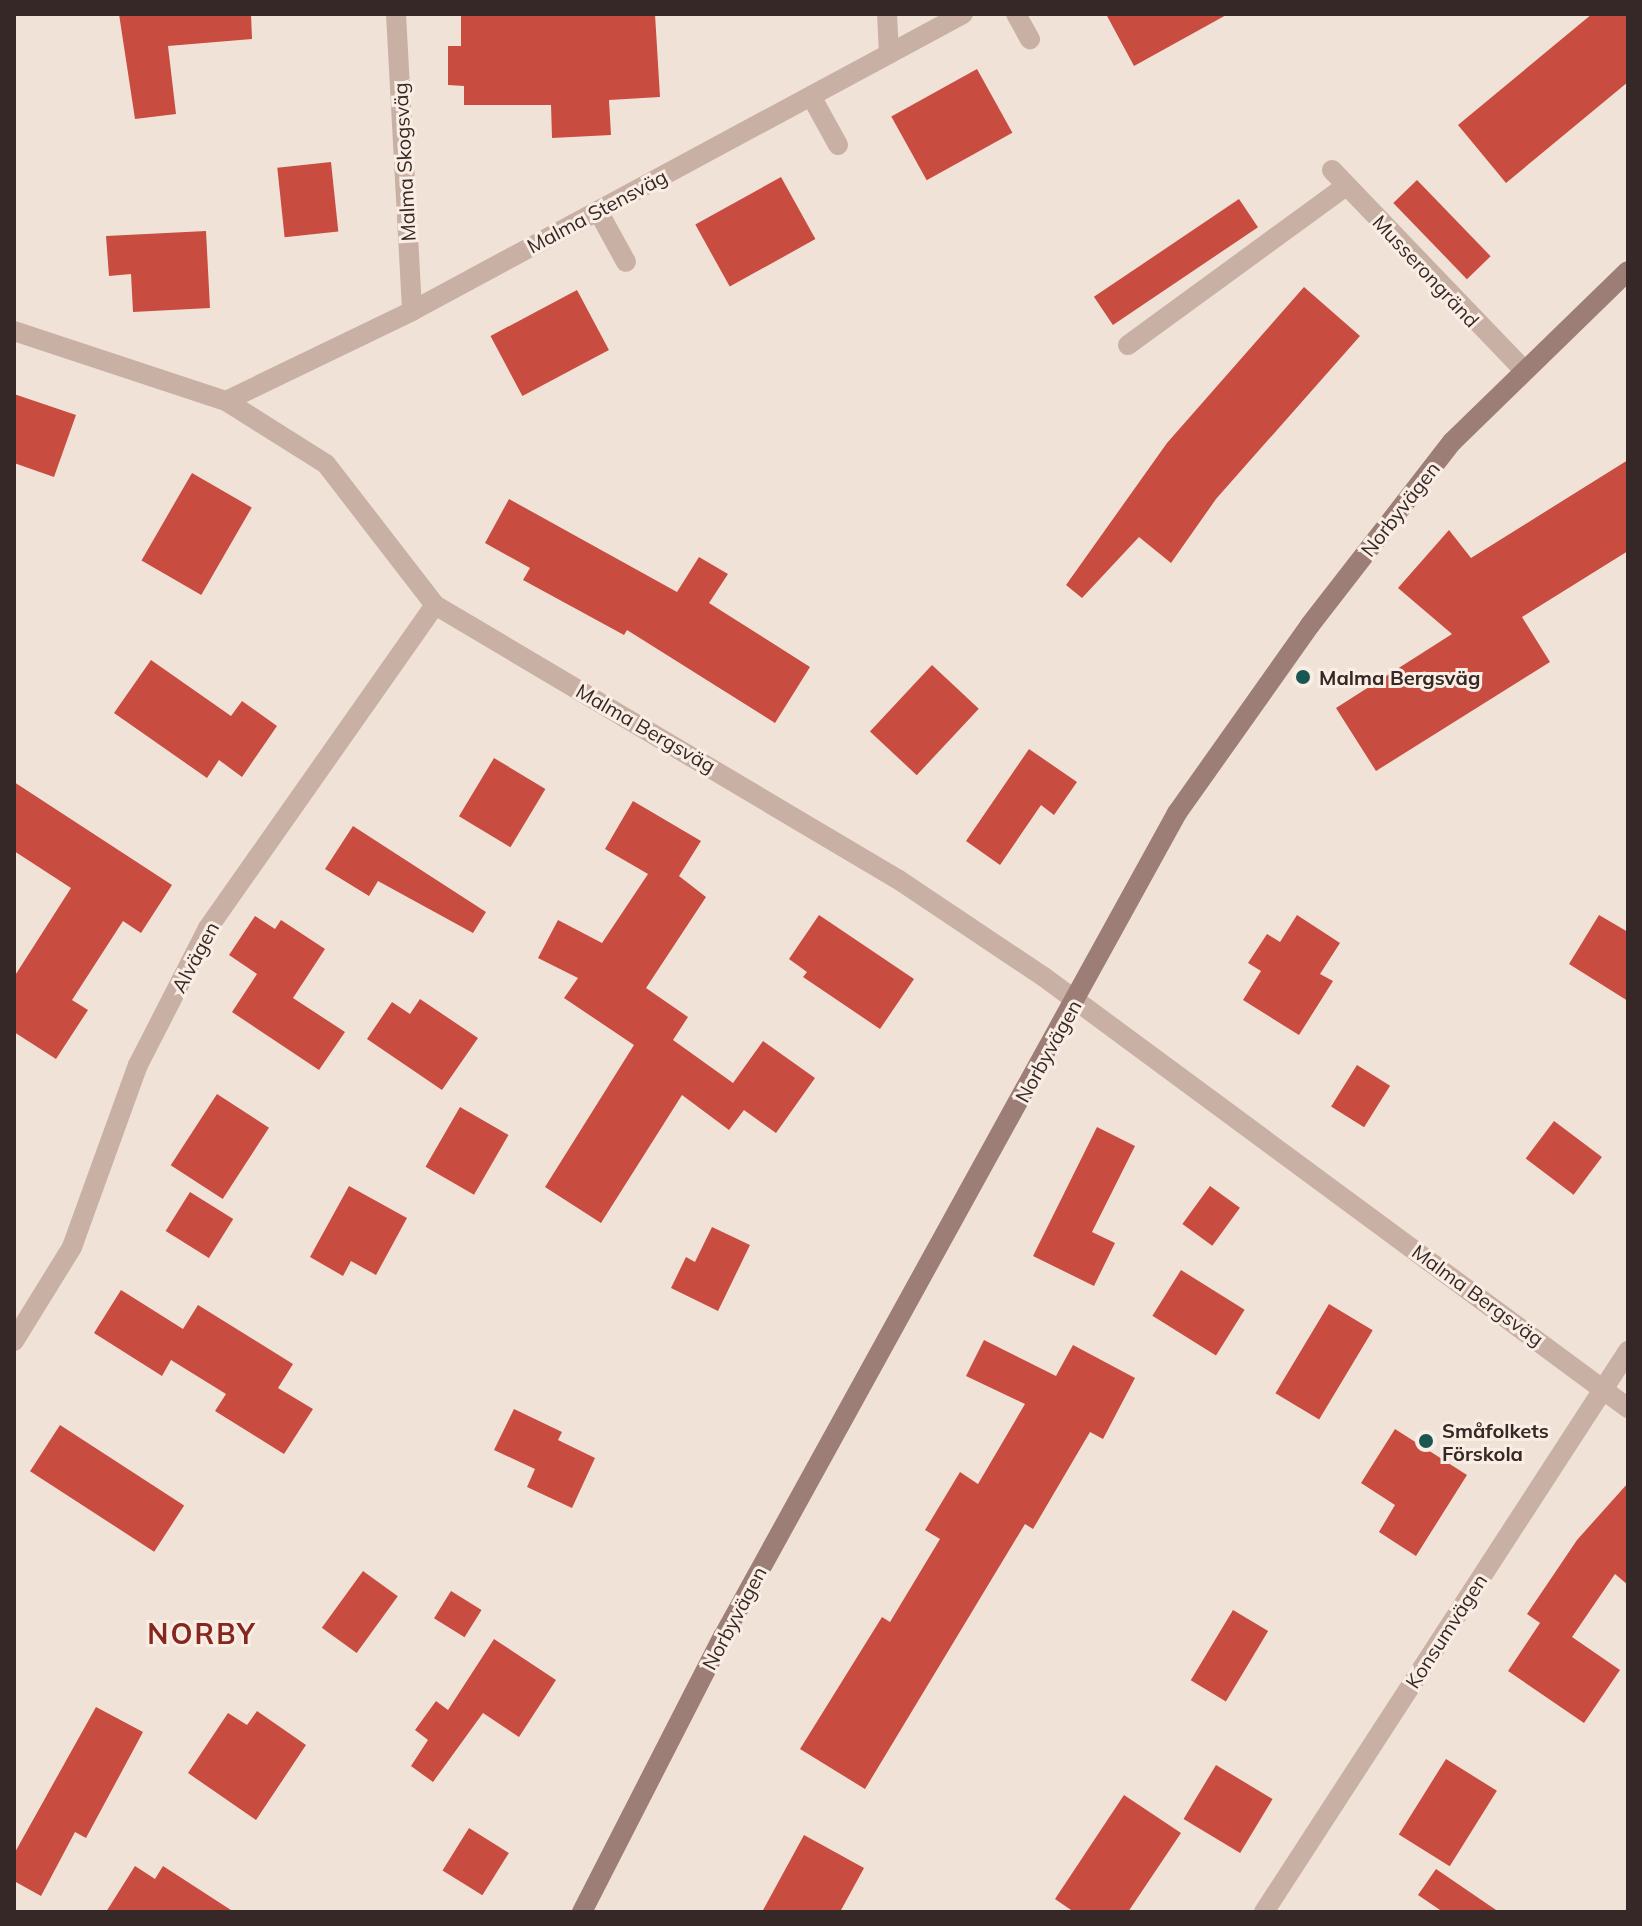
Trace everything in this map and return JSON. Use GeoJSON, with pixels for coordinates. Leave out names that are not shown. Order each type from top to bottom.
{"type":"FeatureCollection","features":[{"type":"Feature","properties":{"kind":"street","name":"Malma Skogsväg"},"geometry":{"type":"LineString","coordinates":[[396,14],[412,311]]}},
{"type":"Feature","properties":{"kind":"street"},"geometry":{"type":"LineString","coordinates":[[887,14],[889,54]]}},
{"type":"Feature","properties":{"kind":"street","name":"Malma Stensväg"},"geometry":{"type":"LineString","coordinates":[[226,401],[412,311],[963,14]]}},
{"type":"Feature","properties":{"kind":"street"},"geometry":{"type":"LineString","coordinates":[[1016,14],[1030,39]]}},
{"type":"Feature","properties":{"kind":"street"},"geometry":{"type":"LineString","coordinates":[[811,96],[838,145]]}},
{"type":"Feature","properties":{"kind":"street","name":"Musserongränd"},"geometry":{"type":"LineString","coordinates":[[1332,170],[1523,369]]}},
{"type":"Feature","properties":{"kind":"street"},"geometry":{"type":"LineString","coordinates":[[1128,345],[1346,186]]}},
{"type":"Feature","properties":{"kind":"street"},"geometry":{"type":"LineString","coordinates":[[598,211],[626,262]]}},
{"type":"Feature","properties":{"kind":"street","name":"Norbyvägen"},"geometry":{"type":"LineString","coordinates":[[582,1912],[724,1635],[1177,813],[1292,650],[1452,442],[1523,369],[1628,271]]}},
{"type":"Feature","properties":{"kind":"street","name":"Malma Bergsväg"},"geometry":{"type":"LineString","coordinates":[[14,331],[226,401],[326,464],[435,605],[899,880],[1075,1001],[1604,1387],[1628,1408]]}},
{"type":"Feature","properties":{"kind":"street","name":"Alvägen"},"geometry":{"type":"LineString","coordinates":[[14,1341],[72,1247],[138,1065],[208,928],[435,605]]}},
{"type":"Feature","properties":{"kind":"street","name":"Konsumvägen"},"geometry":{"type":"LineString","coordinates":[[1264,1912],[1628,1351]]}},
{"type":"Feature","properties":{"kind":"building"},"geometry":{"type":"Polygon","coordinates":[[[119,14],[251,14],[252,39],[168,46],[176,114],[135,119],[119,14]]]}},
{"type":"Feature","properties":{"kind":"building"},"geometry":{"type":"Polygon","coordinates":[[[461,14],[655,14],[660,97],[609,100],[611,135],[552,138],[551,105],[464,105],[464,86],[448,85],[448,46],[461,46],[461,14]]]}},
{"type":"Feature","properties":{"kind":"building"},"geometry":{"type":"Polygon","coordinates":[[[1106,14],[1228,14],[1134,66],[1106,14]]]}},
{"type":"Feature","properties":{"kind":"building"},"geometry":{"type":"Polygon","coordinates":[[[1592,14],[1628,14],[1628,82],[1506,183],[1458,125],[1592,14]]]}},
{"type":"Feature","properties":{"kind":"building"},"geometry":{"type":"Polygon","coordinates":[[[977,69],[1012,133],[927,180],[891,117],[977,69]]]}},
{"type":"Feature","properties":{"kind":"building"},"geometry":{"type":"Polygon","coordinates":[[[331,162],[338,232],[285,237],[277,168],[331,162]]]}},
{"type":"Feature","properties":{"kind":"building"},"geometry":{"type":"Polygon","coordinates":[[[781,177],[815,239],[730,287],[695,225],[781,177]]]}},
{"type":"Feature","properties":{"kind":"building"},"geometry":{"type":"Polygon","coordinates":[[[1417,180],[1491,256],[1467,279],[1393,203],[1417,180]]]}},
{"type":"Feature","properties":{"kind":"building"},"geometry":{"type":"Polygon","coordinates":[[[1239,199],[1258,227],[1113,325],[1094,297],[1239,199]]]}},
{"type":"Feature","properties":{"kind":"building"},"geometry":{"type":"Polygon","coordinates":[[[206,231],[210,308],[133,312],[131,274],[109,276],[106,236],[206,231]]]}},
{"type":"Feature","properties":{"kind":"building"},"geometry":{"type":"Polygon","coordinates":[[[1304,287],[1360,336],[1216,499],[1171,563],[1139,537],[1082,598],[1066,585],[1167,443],[1304,287]]]}},
{"type":"Feature","properties":{"kind":"building"},"geometry":{"type":"Polygon","coordinates":[[[577,290],[609,350],[522,396],[490,336],[577,290]]]}},
{"type":"Feature","properties":{"kind":"building"},"geometry":{"type":"Polygon","coordinates":[[[14,394],[76,415],[54,477],[14,463],[14,394]]]}},
{"type":"Feature","properties":{"kind":"building"},"geometry":{"type":"Polygon","coordinates":[[[1628,460],[1628,551],[1522,617],[1550,662],[1376,771],[1336,708],[1452,634],[1398,588],[1449,530],[1471,558],[1628,460]]]}},
{"type":"Feature","properties":{"kind":"building"},"geometry":{"type":"Polygon","coordinates":[[[192,473],[252,508],[201,595],[142,560],[192,473]]]}},
{"type":"Feature","properties":{"kind":"building"},"geometry":{"type":"Polygon","coordinates":[[[509,499],[677,592],[699,557],[728,574],[709,603],[810,667],[775,723],[627,630],[624,635],[523,580],[530,568],[485,543],[509,499]]]}},
{"type":"Feature","properties":{"kind":"building"},"geometry":{"type":"Polygon","coordinates":[[[151,660],[231,716],[242,701],[277,726],[242,777],[219,760],[207,778],[114,713],[151,660]]]}},
{"type":"Feature","properties":{"kind":"building"},"geometry":{"type":"Polygon","coordinates":[[[932,665],[979,709],[917,775],[870,732],[932,665]]]}},
{"type":"Feature","properties":{"kind":"building"},"geometry":{"type":"Polygon","coordinates":[[[1029,749],[1077,782],[1054,815],[1041,805],[1000,865],[966,841],[1029,749]]]}},
{"type":"Feature","properties":{"kind":"building"},"geometry":{"type":"Polygon","coordinates":[[[494,758],[545,789],[510,847],[459,816],[494,758]]]}},
{"type":"Feature","properties":{"kind":"building"},"geometry":{"type":"Polygon","coordinates":[[[14,782],[172,885],[141,933],[123,921],[72,1000],[88,1010],[56,1059],[14,1032],[14,977],[71,888],[14,851],[14,782]]]}},
{"type":"Feature","properties":{"kind":"building"},"geometry":{"type":"Polygon","coordinates":[[[633,801],[701,841],[679,876],[706,897],[646,988],[688,1017],[673,1040],[733,1083],[763,1041],[815,1078],[776,1133],[744,1110],[729,1130],[682,1095],[601,1223],[545,1187],[634,1045],[564,998],[578,978],[538,958],[558,920],[602,943],[648,874],[605,849],[633,801]]]}},
{"type":"Feature","properties":{"kind":"building"},"geometry":{"type":"Polygon","coordinates":[[[353,826],[486,912],[473,933],[378,881],[369,896],[325,869],[353,826]]]}},
{"type":"Feature","properties":{"kind":"building"},"geometry":{"type":"Polygon","coordinates":[[[819,915],[914,979],[880,1029],[803,977],[807,972],[789,959],[819,915]]]}},
{"type":"Feature","properties":{"kind":"building"},"geometry":{"type":"Polygon","coordinates":[[[1297,915],[1340,943],[1320,974],[1333,981],[1299,1035],[1243,1000],[1261,971],[1248,963],[1267,934],[1280,942],[1297,915]]]}},
{"type":"Feature","properties":{"kind":"building"},"geometry":{"type":"Polygon","coordinates":[[[1599,915],[1628,932],[1628,1001],[1569,964],[1599,915]]]}},
{"type":"Feature","properties":{"kind":"building"},"geometry":{"type":"Polygon","coordinates":[[[255,916],[275,929],[281,920],[325,949],[293,998],[345,1032],[319,1070],[232,1012],[257,974],[229,955],[255,916]]]}},
{"type":"Feature","properties":{"kind":"building"},"geometry":{"type":"Polygon","coordinates":[[[420,999],[478,1038],[442,1090],[367,1039],[392,1002],[410,1014],[420,999]]]}},
{"type":"Feature","properties":{"kind":"building"},"geometry":{"type":"Polygon","coordinates":[[[1357,1065],[1390,1086],[1364,1127],[1331,1107],[1357,1065]]]}},
{"type":"Feature","properties":{"kind":"building"},"geometry":{"type":"Polygon","coordinates":[[[217,1094],[269,1128],[223,1199],[171,1165],[217,1094]]]}},
{"type":"Feature","properties":{"kind":"building"},"geometry":{"type":"Polygon","coordinates":[[[460,1107],[508,1135],[474,1195],[426,1167],[460,1107]]]}},
{"type":"Feature","properties":{"kind":"building"},"geometry":{"type":"Polygon","coordinates":[[[1554,1121],[1602,1157],[1574,1195],[1526,1159],[1554,1121]]]}},
{"type":"Feature","properties":{"kind":"building"},"geometry":{"type":"Polygon","coordinates":[[[1097,1127],[1135,1146],[1092,1232],[1115,1243],[1094,1286],[1033,1256],[1097,1127]]]}},
{"type":"Feature","properties":{"kind":"building"},"geometry":{"type":"Polygon","coordinates":[[[349,1186],[407,1218],[376,1275],[351,1261],[343,1276],[310,1257],[349,1186]]]}},
{"type":"Feature","properties":{"kind":"building"},"geometry":{"type":"Polygon","coordinates":[[[1210,1186],[1240,1208],[1212,1246],[1182,1224],[1210,1186]]]}},
{"type":"Feature","properties":{"kind":"building"},"geometry":{"type":"Polygon","coordinates":[[[190,1192],[233,1219],[209,1258],[166,1231],[190,1192]]]}},
{"type":"Feature","properties":{"kind":"building"},"geometry":{"type":"Polygon","coordinates":[[[712,1227],[750,1245],[718,1311],[671,1288],[686,1257],[695,1262],[712,1227]]]}},
{"type":"Feature","properties":{"kind":"building"},"geometry":{"type":"Polygon","coordinates":[[[1181,1270],[1245,1310],[1216,1356],[1152,1316],[1181,1270]]]}},
{"type":"Feature","properties":{"kind":"building"},"geometry":{"type":"Polygon","coordinates":[[[121,1290],[183,1329],[198,1305],[293,1364],[278,1388],[313,1409],[284,1454],[215,1411],[226,1394],[171,1360],[162,1376],[94,1333],[121,1290]]]}},
{"type":"Feature","properties":{"kind":"building"},"geometry":{"type":"Polygon","coordinates":[[[1329,1304],[1373,1330],[1319,1419],[1275,1393],[1329,1304]]]}},
{"type":"Feature","properties":{"kind":"building"},"geometry":{"type":"Polygon","coordinates":[[[984,1340],[1056,1376],[1073,1345],[1135,1378],[1103,1439],[1090,1432],[1033,1529],[1025,1524],[865,1789],[800,1749],[882,1617],[890,1622],[940,1539],[925,1530],[960,1472],[978,1484],[1025,1404],[966,1376],[984,1340]]]}},
{"type":"Feature","properties":{"kind":"building"},"geometry":{"type":"Polygon","coordinates":[[[514,1409],[562,1432],[558,1440],[595,1458],[572,1508],[527,1487],[535,1469],[494,1450],[514,1409]]]}},
{"type":"Feature","properties":{"kind":"building"},"geometry":{"type":"Polygon","coordinates":[[[60,1425],[184,1506],[154,1552],[30,1471],[60,1425]]]}},
{"type":"Feature","properties":{"kind":"building"},"geometry":{"type":"Polygon","coordinates":[[[1395,1429],[1467,1475],[1416,1556],[1379,1532],[1395,1505],[1361,1483],[1395,1429]]]}},
{"type":"Feature","properties":{"kind":"building"},"geometry":{"type":"Polygon","coordinates":[[[1628,1483],[1628,1585],[1615,1574],[1572,1637],[1620,1670],[1584,1723],[1508,1671],[1540,1623],[1527,1614],[1577,1540],[1628,1483]]]}},
{"type":"Feature","properties":{"kind":"building"},"geometry":{"type":"Polygon","coordinates":[[[363,1571],[398,1596],[357,1653],[322,1628],[363,1571]]]}},
{"type":"Feature","properties":{"kind":"building"},"geometry":{"type":"Polygon","coordinates":[[[451,1591],[482,1610],[465,1637],[434,1618],[451,1591]]]}},
{"type":"Feature","properties":{"kind":"building"},"geometry":{"type":"Polygon","coordinates":[[[1233,1610],[1268,1631],[1226,1701],[1191,1680],[1233,1610]]]}},
{"type":"Feature","properties":{"kind":"building"},"geometry":{"type":"Polygon","coordinates":[[[494,1639],[556,1680],[519,1737],[483,1713],[433,1782],[411,1766],[428,1740],[415,1730],[436,1701],[448,1710],[494,1639]]]}},
{"type":"Feature","properties":{"kind":"building"},"geometry":{"type":"Polygon","coordinates":[[[96,1707],[143,1732],[86,1838],[75,1832],[41,1896],[14,1881],[14,1854],[96,1707]]]}},
{"type":"Feature","properties":{"kind":"building"},"geometry":{"type":"Polygon","coordinates":[[[257,1711],[306,1745],[256,1820],[188,1773],[228,1713],[247,1725],[257,1711]]]}},
{"type":"Feature","properties":{"kind":"building"},"geometry":{"type":"Polygon","coordinates":[[[1446,1759],[1497,1791],[1450,1866],[1399,1834],[1446,1759]]]}},
{"type":"Feature","properties":{"kind":"building"},"geometry":{"type":"Polygon","coordinates":[[[1216,1765],[1273,1799],[1240,1853],[1184,1819],[1216,1765]]]}},
{"type":"Feature","properties":{"kind":"building"},"geometry":{"type":"Polygon","coordinates":[[[1124,1795],[1181,1833],[1128,1912],[1074,1912],[1055,1899],[1124,1795]]]}},
{"type":"Feature","properties":{"kind":"building"},"geometry":{"type":"Polygon","coordinates":[[[469,1828],[509,1853],[482,1895],[443,1870],[469,1828]]]}},
{"type":"Feature","properties":{"kind":"building"},"geometry":{"type":"Polygon","coordinates":[[[804,1835],[864,1868],[840,1912],[762,1912],[804,1835]]]}},
{"type":"Feature","properties":{"kind":"building"},"geometry":{"type":"Polygon","coordinates":[[[135,1866],[155,1879],[163,1866],[234,1912],[106,1912],[135,1866]]]}},
{"type":"Feature","properties":{"kind":"building"},"geometry":{"type":"Polygon","coordinates":[[[1436,1869],[1499,1912],[1443,1912],[1418,1895],[1436,1869]]]}},
{"type":"Feature","properties":{"kind":"place","name":"Malma Bergsväg"},"geometry":{"type":"Point","coordinates":[1303,677]}},
{"type":"Feature","properties":{"kind":"place","name":"Småfolkets Förskola"},"geometry":{"type":"Point","coordinates":[1426,1441]}},
{"type":"Feature","properties":{"kind":"district","name":"NORBY"},"geometry":{"type":"Point","coordinates":[202,1634]}}]}
